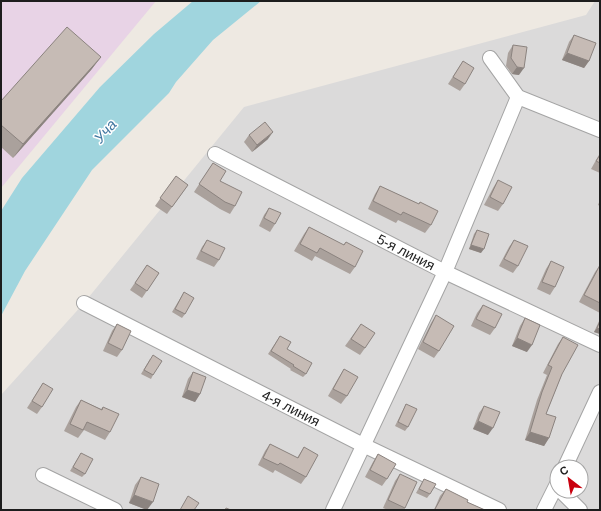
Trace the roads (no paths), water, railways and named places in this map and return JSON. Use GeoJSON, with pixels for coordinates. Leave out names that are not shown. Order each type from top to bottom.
{"type":"FeatureCollection","features":[{"type":"Feature","properties":{"kind":"street"},"geometry":{"type":"LineString","coordinates":[[490,58],[518,98],[600,130]]}},
{"type":"Feature","properties":{"kind":"street"},"geometry":{"type":"LineString","coordinates":[[333,510],[445,272],[518,98]]}},
{"type":"Feature","properties":{"kind":"street","name":"5-я линия"},"geometry":{"type":"LineString","coordinates":[[215,154],[445,272],[600,345]]}},
{"type":"Feature","properties":{"kind":"street","name":"4-я линия"},"geometry":{"type":"LineString","coordinates":[[84,303],[363,445],[499,510]]}},
{"type":"Feature","properties":{"kind":"street"},"geometry":{"type":"LineString","coordinates":[[569,459],[600,392]]}},
{"type":"Feature","properties":{"kind":"street"},"geometry":{"type":"LineString","coordinates":[[43,475],[115,510]]}},
{"type":"Feature","properties":{"kind":"street"},"geometry":{"type":"LineString","coordinates":[[544,510],[551,499]]}},
{"type":"Feature","properties":{"kind":"street"},"geometry":{"type":"LineString","coordinates":[[569,499],[580,510]]}},
{"type":"Feature","properties":{"kind":"water","name":"Уча"},"geometry":{"type":"Polygon","coordinates":[[[193,1],[261,1],[213,40],[176,82],[169,93],[92,170],[25,271],[1,316],[1,211],[22,178],[100,87],[154,34],[193,1]]]}}]}
